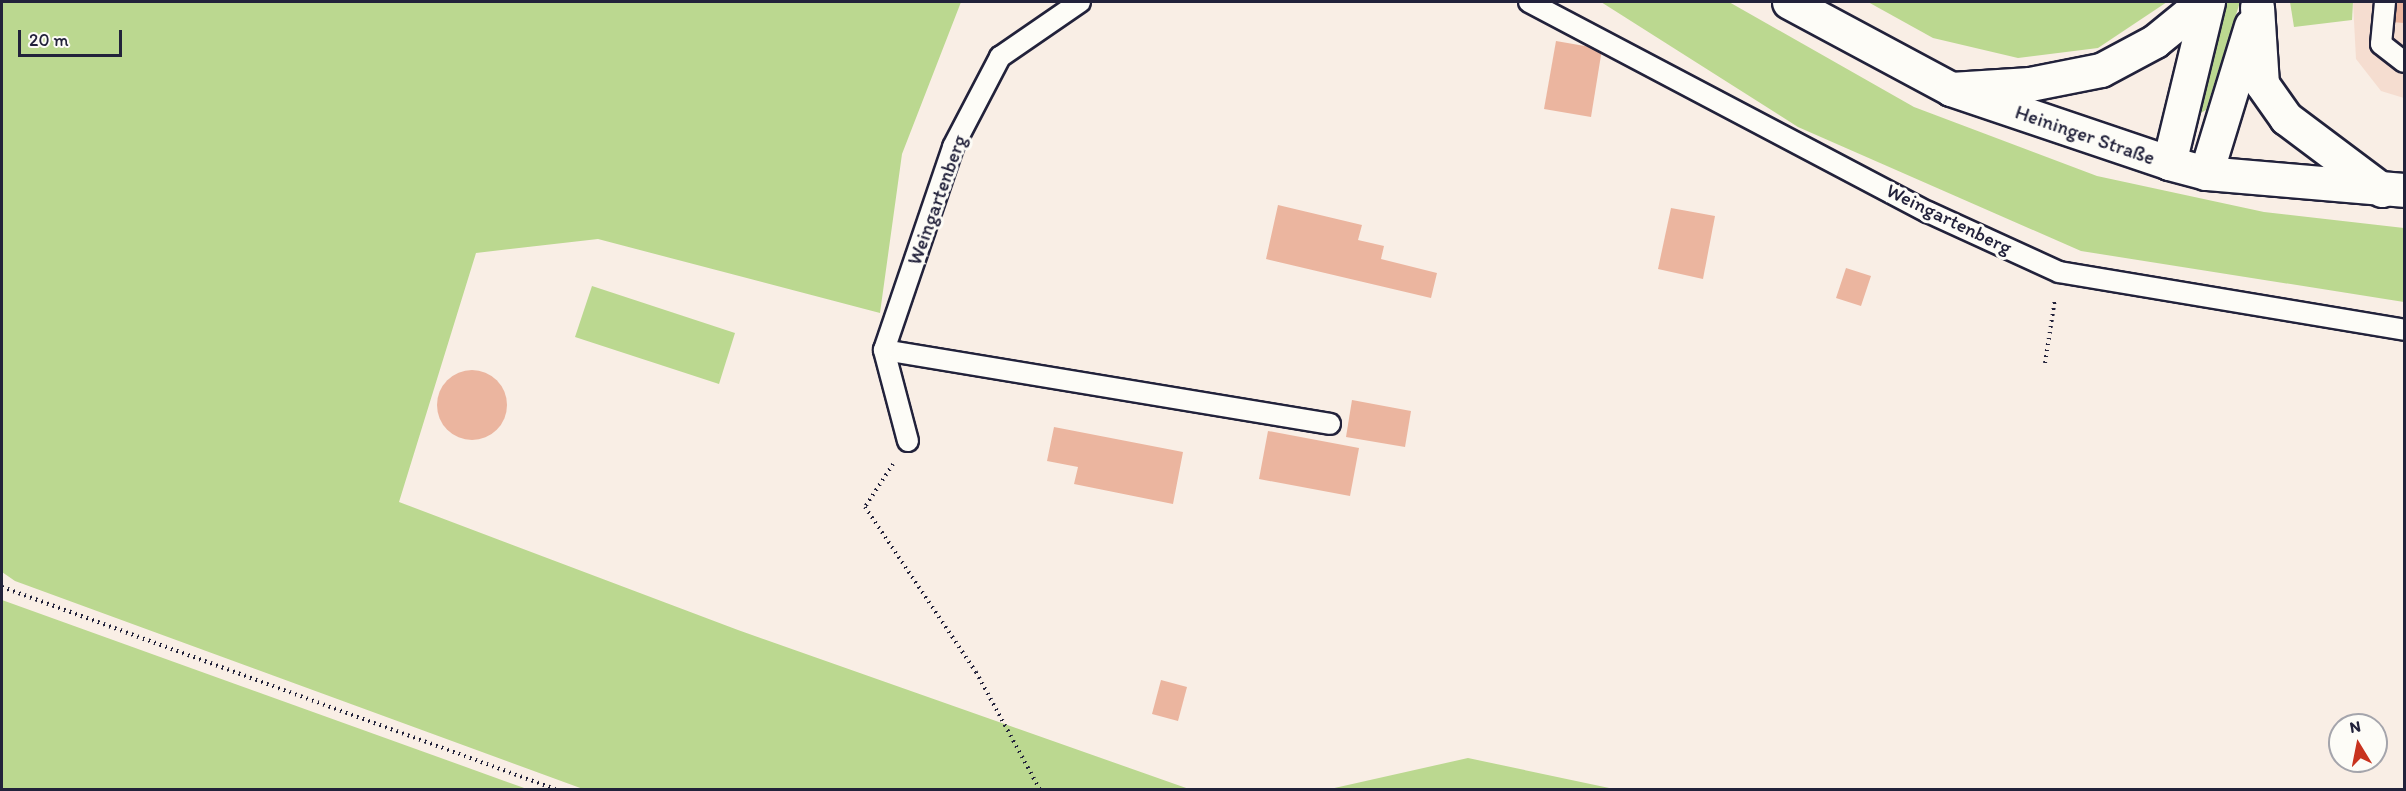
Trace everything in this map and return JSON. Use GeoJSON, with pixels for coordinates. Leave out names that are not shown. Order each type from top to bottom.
{"type":"FeatureCollection","features":[{"type":"Feature","properties":{"kind":"main road","name":"Heininger Straße"},"geometry":{"type":"LineString","coordinates":[[1789,2],[1951,89],[2169,163],[2206,173],[2393,190]]}},
{"type":"Feature","properties":{"kind":"main road"},"geometry":{"type":"LineString","coordinates":[[1951,89],[2030,84],[2101,70],[2155,41],[2203,2]]}},
{"type":"Feature","properties":{"kind":"main road"},"geometry":{"type":"LineString","coordinates":[[2169,163],[2208,2]]}},
{"type":"Feature","properties":{"kind":"main road"},"geometry":{"type":"LineString","coordinates":[[2206,173],[2257,4]]}},
{"type":"Feature","properties":{"kind":"main road"},"geometry":{"type":"LineString","coordinates":[[2257,4],[2262,84],[2286,118],[2393,190]]}},
{"type":"Feature","properties":{"kind":"lane","name":"Weingartenberg"},"geometry":{"type":"LineString","coordinates":[[884,350],[953,147],[1000,57],[1080,2]]}},
{"type":"Feature","properties":{"kind":"lane","name":"Weingartenberg"},"geometry":{"type":"LineString","coordinates":[[1529,2],[1928,212],[2059,272],[2404,330]]}},
{"type":"Feature","properties":{"kind":"lane"},"geometry":{"type":"LineString","coordinates":[[2385,2],[2381,45],[2404,62]]}},
{"type":"Feature","properties":{"kind":"lane"},"geometry":{"type":"LineString","coordinates":[[908,441],[884,350],[1330,424]]}},
{"type":"Feature","properties":{"kind":"path"},"geometry":{"type":"LineString","coordinates":[[2045,363],[2059,272]]}},
{"type":"Feature","properties":{"kind":"path"},"geometry":{"type":"LineString","coordinates":[[908,441],[866,507],[976,672],[1040,789]]}},
{"type":"Feature","properties":{"kind":"path"},"geometry":{"type":"LineString","coordinates":[[2,587],[558,789]]}},
{"type":"Feature","properties":{"kind":"shaded area"},"geometry":{"type":"Polygon","coordinates":[[[2353,2],[2404,2],[2404,98],[2381,91],[2356,59],[2353,2]]]}},
{"type":"Feature","properties":{"kind":"green space"},"geometry":{"type":"Polygon","coordinates":[[[2,2],[961,2],[902,154],[880,313],[598,239],[476,253],[399,502],[738,630],[1189,789],[583,789],[15,581],[2,572],[2,2]]]}},
{"type":"Feature","properties":{"kind":"green space"},"geometry":{"type":"Polygon","coordinates":[[[1601,2],[1729,2],[1914,107],[2097,176],[2264,212],[2404,228],[2404,302],[2081,251],[1798,127],[1601,2]]]}},
{"type":"Feature","properties":{"kind":"green space"},"geometry":{"type":"Polygon","coordinates":[[[1868,2],[2167,2],[2098,48],[2018,58],[1933,38],[1868,2]]]}},
{"type":"Feature","properties":{"kind":"green space"},"geometry":{"type":"Polygon","coordinates":[[[2219,2],[2240,2],[2206,110],[2197,115],[2219,2]]]}},
{"type":"Feature","properties":{"kind":"green space"},"geometry":{"type":"Polygon","coordinates":[[[2290,2],[2353,2],[2352,20],[2294,27],[2290,2]]]}},
{"type":"Feature","properties":{"kind":"green space"},"geometry":{"type":"Polygon","coordinates":[[[592,286],[735,333],[719,384],[575,337],[592,286]]]}},
{"type":"Feature","properties":{"kind":"green space"},"geometry":{"type":"Polygon","coordinates":[[[2,600],[527,789],[2,789],[2,600]]]}},
{"type":"Feature","properties":{"kind":"green space"},"geometry":{"type":"Polygon","coordinates":[[[1468,758],[1614,789],[1330,789],[1468,758]]]}},
{"type":"Feature","properties":{"kind":"building"},"geometry":{"type":"Polygon","coordinates":[[[2393,2],[2404,2],[2404,23],[2392,22],[2393,2]]]}},
{"type":"Feature","properties":{"kind":"building"},"geometry":{"type":"Polygon","coordinates":[[[1556,41],[1602,49],[1591,117],[1544,109],[1556,41]]]}},
{"type":"Feature","properties":{"kind":"building"},"geometry":{"type":"Polygon","coordinates":[[[1278,205],[1362,225],[1358,240],[1384,246],[1381,259],[1437,273],[1431,298],[1266,259],[1278,205]]]}},
{"type":"Feature","properties":{"kind":"building"},"geometry":{"type":"Polygon","coordinates":[[[1671,208],[1715,216],[1703,279],[1658,269],[1671,208]]]}},
{"type":"Feature","properties":{"kind":"building"},"geometry":{"type":"Polygon","coordinates":[[[1846,268],[1871,276],[1861,306],[1836,298],[1846,268]]]}},
{"type":"Feature","properties":{"kind":"building"},"geometry":{"type":"Polygon","coordinates":[[[472,370],[485,373],[497,380],[504,392],[507,405],[504,418],[497,430],[485,437],[472,440],[459,437],[447,430],[440,418],[437,405],[440,392],[447,380],[459,373],[472,370]]]}},
{"type":"Feature","properties":{"kind":"building"},"geometry":{"type":"Polygon","coordinates":[[[1352,400],[1411,411],[1405,447],[1346,437],[1352,400]]]}},
{"type":"Feature","properties":{"kind":"building"},"geometry":{"type":"Polygon","coordinates":[[[1054,427],[1183,452],[1173,504],[1074,484],[1078,467],[1047,461],[1054,427]]]}},
{"type":"Feature","properties":{"kind":"building"},"geometry":{"type":"Polygon","coordinates":[[[1268,431],[1359,448],[1350,496],[1259,479],[1268,431]]]}},
{"type":"Feature","properties":{"kind":"building"},"geometry":{"type":"Polygon","coordinates":[[[1161,680],[1187,687],[1178,721],[1152,714],[1161,680]]]}}]}
